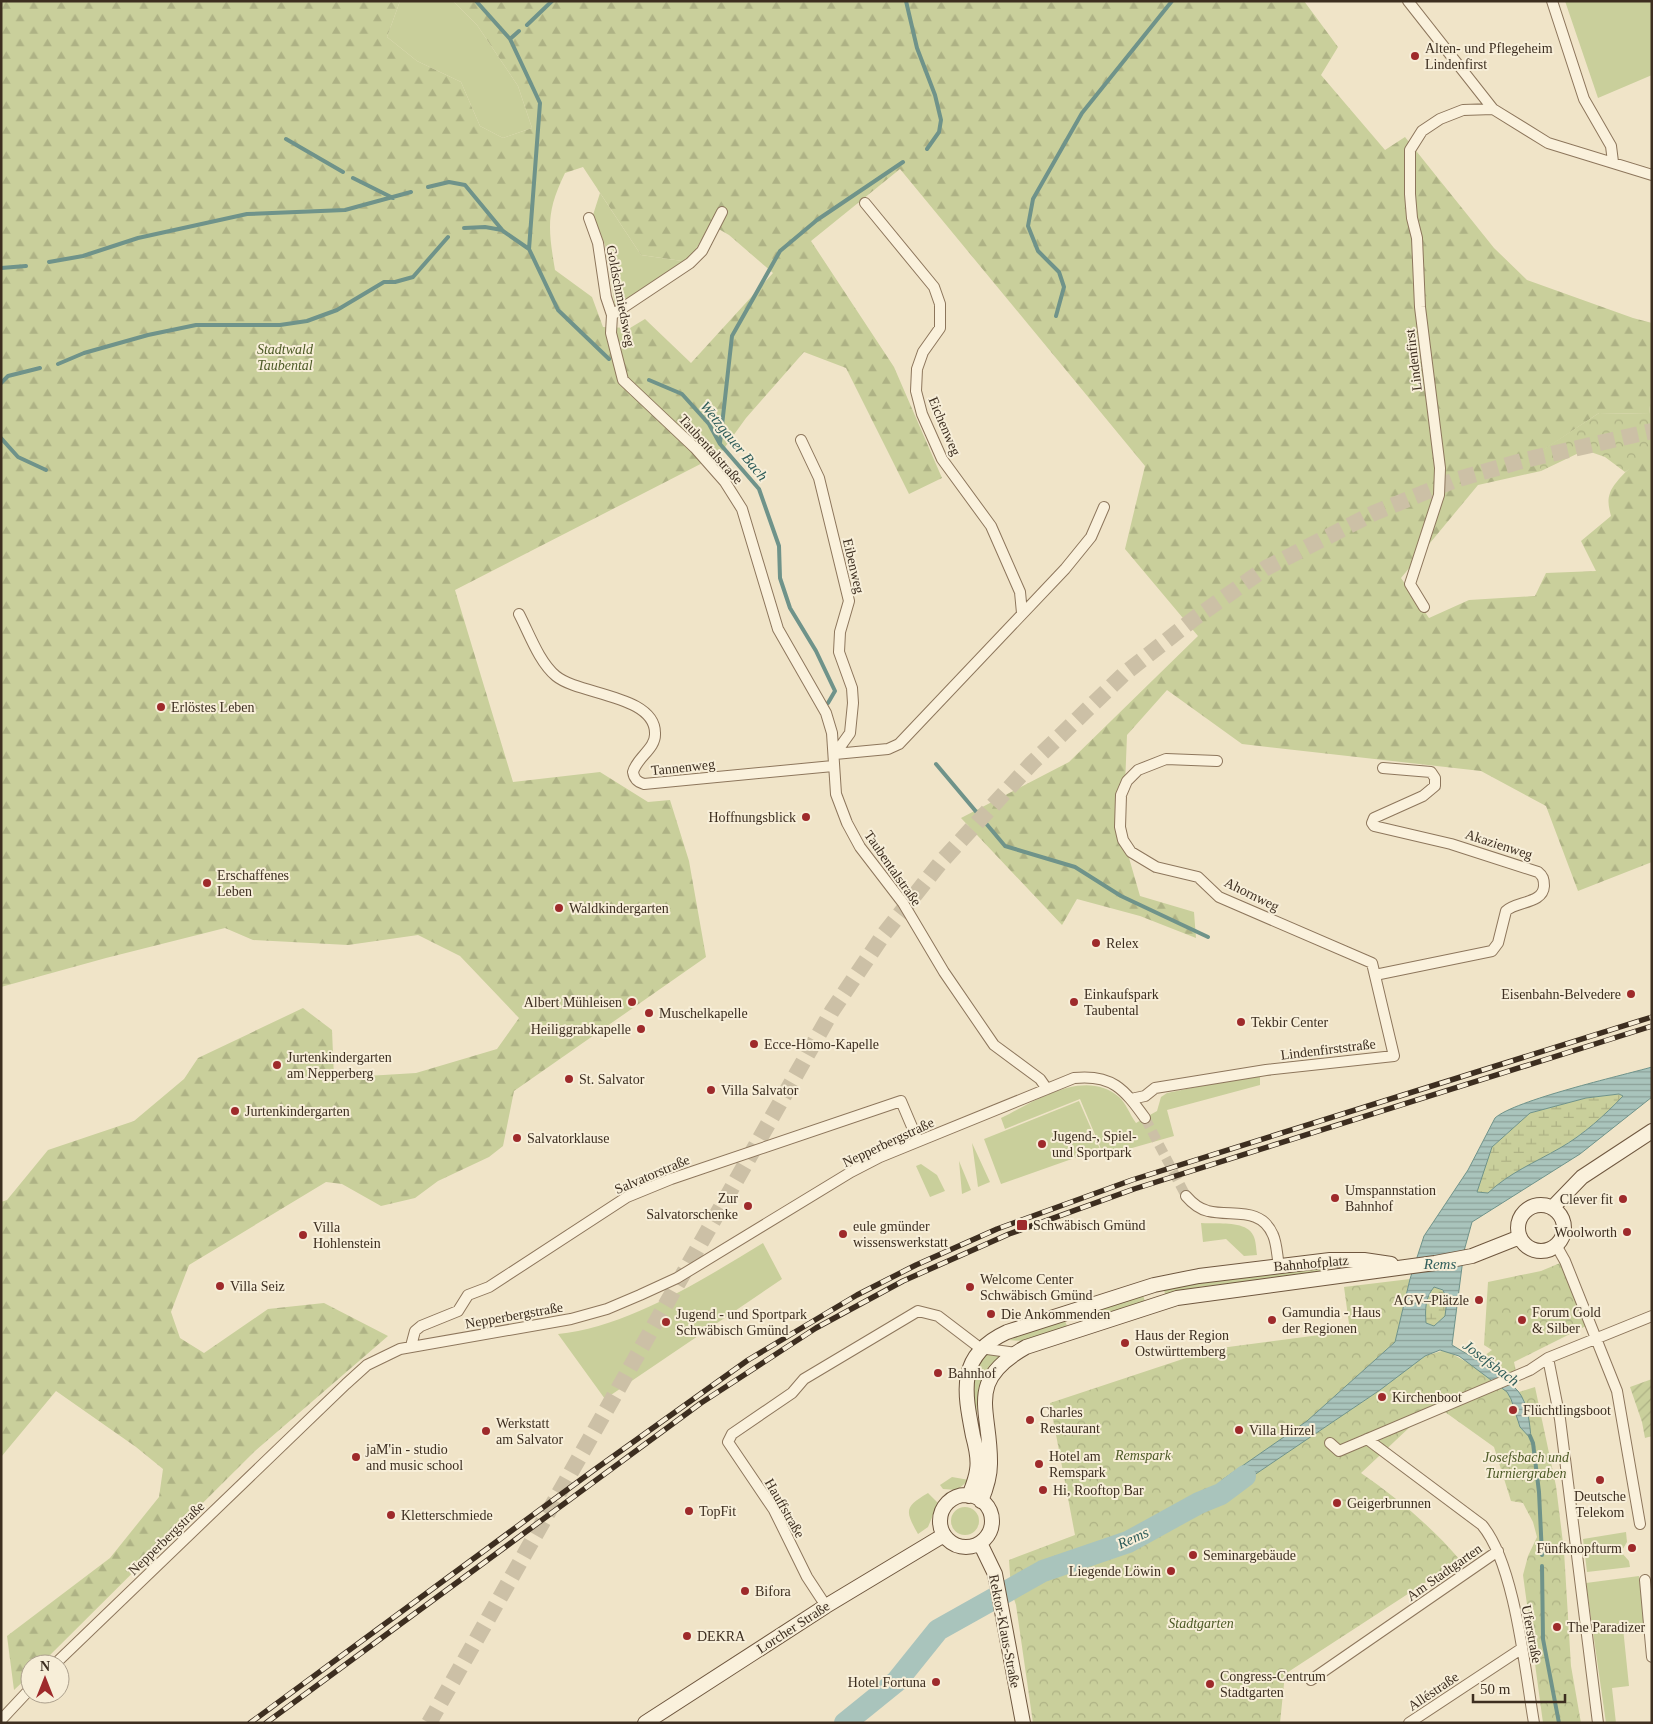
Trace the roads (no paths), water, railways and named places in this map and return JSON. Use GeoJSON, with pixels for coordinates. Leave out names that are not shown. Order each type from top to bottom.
{"type":"FeatureCollection","features":[{"type":"Feature","properties":{"kind":"main road"},"geometry":{"type":"LineString","coordinates":[[1552,1208],[1582,1177],[1652,1131]]}},
{"type":"Feature","properties":{"kind":"main road"},"geometry":{"type":"LineString","coordinates":[[1544,1205],[1552,1208],[1558,1212],[1564,1225],[1564,1232],[1556,1245],[1543,1251],[1536,1250],[1524,1243],[1520,1237],[1519,1221],[1528,1208],[1544,1205]]}},
{"type":"Feature","properties":{"kind":"main road"},"geometry":{"type":"LineString","coordinates":[[1404,1266],[1472,1256],[1520,1237]]}},
{"type":"Feature","properties":{"kind":"main road","name":"Bahnhofplatz"},"geometry":{"type":"LineString","coordinates":[[980,1348],[992,1339],[1007,1332],[1154,1285],[1198,1276],[1343,1259],[1404,1266]]}},
{"type":"Feature","properties":{"kind":"main road","name":"Bahnhofplatz"},"geometry":{"type":"LineString","coordinates":[[975,1498],[988,1481],[990,1462],[984,1395],[990,1379],[1006,1360],[1016,1353],[1035,1344],[1177,1298],[1404,1266]]}},
{"type":"Feature","properties":{"kind":"main road"},"geometry":{"type":"LineString","coordinates":[[975,1498],[978,1463],[967,1405],[967,1376],[980,1348]]}},
{"type":"Feature","properties":{"kind":"main road"},"geometry":{"type":"LineString","coordinates":[[975,1498],[989,1511],[991,1524],[988,1535],[980,1543],[971,1547],[957,1546],[944,1535],[940,1518],[943,1510],[952,1500],[975,1498]]}},
{"type":"Feature","properties":{"kind":"main road","name":"Lorcher Straße"},"geometry":{"type":"LineString","coordinates":[[645,1723],[826,1606],[944,1535]]}},
{"type":"Feature","properties":{"kind":"main road","name":"Rektor-Klaus-Straße"},"geometry":{"type":"LineString","coordinates":[[980,1543],[991,1564],[1002,1611],[1023,1723]]}},
{"type":"Feature","properties":{"kind":"street"},"geometry":{"type":"LineString","coordinates":[[1408,1],[1493,109],[1548,143],[1652,174]]}},
{"type":"Feature","properties":{"kind":"street"},"geometry":{"type":"LineString","coordinates":[[1552,1],[1584,100],[1611,146],[1613,162]]}},
{"type":"Feature","properties":{"kind":"street","name":"Lindenfirst"},"geometry":{"type":"LineString","coordinates":[[1424,607],[1410,584],[1439,495],[1440,468],[1420,307],[1417,238],[1412,218],[1410,194],[1410,150],[1422,131],[1440,119],[1463,110],[1493,109]]}},
{"type":"Feature","properties":{"kind":"street","name":"Eichenweg"},"geometry":{"type":"LineString","coordinates":[[865,203],[934,287],[940,304],[940,328],[923,352],[917,369],[916,390],[922,414],[942,459],[990,526],[1020,592],[1022,613]]}},
{"type":"Feature","properties":{"kind":"street"},"geometry":{"type":"LineString","coordinates":[[612,314],[690,263],[702,251],[722,212]]}},
{"type":"Feature","properties":{"kind":"street","name":"Goldschmiedsweg"},"geometry":{"type":"LineString","coordinates":[[589,218],[598,243],[606,297],[612,314],[611,333],[623,380]]}},
{"type":"Feature","properties":{"kind":"street","name":"Taubentalstraße"},"geometry":{"type":"LineString","coordinates":[[623,380],[695,448],[734,495],[747,522],[778,630],[826,713],[832,733],[835,754],[832,766],[836,794],[847,822],[860,847],[903,903],[944,972],[994,1045],[1040,1079],[1047,1089]]}},
{"type":"Feature","properties":{"kind":"street","name":"Eibenweg"},"geometry":{"type":"LineString","coordinates":[[802,440],[819,478],[849,601],[840,632],[839,652],[852,688],[853,703],[850,733],[835,754]]}},
{"type":"Feature","properties":{"kind":"street"},"geometry":{"type":"LineString","coordinates":[[835,754],[888,749],[899,744],[1065,569],[1092,537],[1104,507]]}},
{"type":"Feature","properties":{"kind":"street","name":"Tannenweg"},"geometry":{"type":"LineString","coordinates":[[519,614],[547,666],[556,676],[569,684],[631,702],[653,723],[655,733],[652,745],[632,772],[635,780],[639,783],[832,766]]}},
{"type":"Feature","properties":{"kind":"street","name":"Ahornweg"},"geometry":{"type":"LineString","coordinates":[[1217,761],[1166,759],[1138,770],[1128,781],[1121,795],[1120,827],[1123,840],[1131,852],[1156,867],[1198,877],[1219,897],[1372,963],[1375,975]]}},
{"type":"Feature","properties":{"kind":"street","name":"Akazienweg"},"geometry":{"type":"LineString","coordinates":[[1375,975],[1492,951],[1498,943],[1506,911],[1538,897],[1544,889],[1544,879],[1538,872],[1451,844],[1374,826],[1372,823],[1374,818],[1423,796],[1435,786],[1435,778],[1431,772],[1383,768]]}},
{"type":"Feature","properties":{"kind":"street","name":"Lindenfirststraße"},"geometry":{"type":"LineString","coordinates":[[1131,1099],[1145,1096],[1155,1088],[1266,1070],[1394,1056],[1375,975]]}},
{"type":"Feature","properties":{"kind":"street"},"geometry":{"type":"LineString","coordinates":[[1047,1089],[1074,1078],[1093,1076],[1111,1082],[1131,1099],[1146,1118]]}},
{"type":"Feature","properties":{"kind":"street","name":"Nepperbergstraße"},"geometry":{"type":"LineString","coordinates":[[65,1654],[361,1370],[390,1352],[411,1346],[571,1319],[607,1309],[677,1278],[851,1172],[918,1141],[1047,1089]]}},
{"type":"Feature","properties":{"kind":"street","name":"Salvatorstraße"},"geometry":{"type":"LineString","coordinates":[[411,1346],[415,1331],[421,1326],[458,1312],[468,1296],[489,1287],[627,1197],[680,1176],[901,1101],[918,1141]]}},
{"type":"Feature","properties":{"kind":"street"},"geometry":{"type":"LineString","coordinates":[[1186,1196],[1195,1205],[1208,1211],[1246,1214],[1258,1218],[1268,1226],[1274,1237],[1279,1266]]}},
{"type":"Feature","properties":{"kind":"street"},"geometry":{"type":"LineString","coordinates":[[1556,1245],[1618,1391],[1640,1524]]}},
{"type":"Feature","properties":{"kind":"street","name":"Hauffstraße"},"geometry":{"type":"LineString","coordinates":[[826,1606],[807,1577],[774,1510],[728,1442],[732,1434],[792,1393],[804,1380],[918,1311],[925,1311],[938,1316],[980,1348]]}},
{"type":"Feature","properties":{"kind":"street"},"geometry":{"type":"LineString","coordinates":[[1330,1442],[1339,1451],[1517,1376],[1548,1358],[1652,1316]]}},
{"type":"Feature","properties":{"kind":"street"},"geometry":{"type":"LineString","coordinates":[[980,1348],[1016,1353]]}},
{"type":"Feature","properties":{"kind":"street"},"geometry":{"type":"LineString","coordinates":[[1548,1358],[1560,1419],[1598,1723]]}},
{"type":"Feature","properties":{"kind":"street","name":"Am Stadtgarten"},"geometry":{"type":"LineString","coordinates":[[1311,1680],[1498,1551],[1482,1525],[1367,1439]]}},
{"type":"Feature","properties":{"kind":"street","name":"Uferstraße"},"geometry":{"type":"LineString","coordinates":[[1498,1551],[1507,1577],[1534,1723]]}},
{"type":"Feature","properties":{"kind":"street"},"geometry":{"type":"LineString","coordinates":[[1645,1580],[1652,1656]]}},
{"type":"Feature","properties":{"kind":"street","name":"Alléstraße"},"geometry":{"type":"LineString","coordinates":[[1409,1723],[1521,1649]]}},
{"type":"Feature","properties":{"kind":"street"},"geometry":{"type":"LineString","coordinates":[[1,1720],[20,1700]]}},
{"type":"Feature","properties":{"kind":"water","name":"Rems"},"geometry":{"type":"Polygon","coordinates":[[[1652,1067],[1652,1097],[1580,1154],[1472,1222],[1464,1251],[1452,1345],[1478,1360],[1518,1391],[1526,1408],[1531,1439],[1520,1427],[1507,1392],[1459,1356],[1440,1350],[1425,1356],[1380,1390],[1235,1488],[1221,1494],[1222,1480],[1307,1421],[1395,1342],[1410,1279],[1424,1236],[1468,1170],[1495,1118],[1506,1111],[1545,1096],[1652,1067]],[[1619,1094],[1586,1098],[1530,1113],[1492,1147],[1477,1192],[1488,1193],[1513,1174],[1577,1137],[1623,1096],[1619,1094]],[[1434,1287],[1426,1304],[1426,1323],[1434,1326],[1445,1316],[1447,1300],[1443,1290],[1434,1287]]]}},
{"type":"Feature","properties":{"kind":"waterway"},"geometry":{"type":"LineString","coordinates":[[476,1],[510,39],[540,103],[529,249],[558,310],[609,359]]}},
{"type":"Feature","properties":{"kind":"waterway"},"geometry":{"type":"LineString","coordinates":[[527,25],[552,1]]}},
{"type":"Feature","properties":{"kind":"waterway"},"geometry":{"type":"LineString","coordinates":[[906,1],[917,48],[935,95],[941,120],[939,132],[927,149]]}},
{"type":"Feature","properties":{"kind":"waterway"},"geometry":{"type":"LineString","coordinates":[[1056,316],[1064,287],[1059,272],[1038,251],[1028,226],[1033,199],[1082,113],[1172,1]]}},
{"type":"Feature","properties":{"kind":"waterway"},"geometry":{"type":"LineString","coordinates":[[510,39],[519,31]]}},
{"type":"Feature","properties":{"kind":"waterway"},"geometry":{"type":"LineString","coordinates":[[286,139],[343,172]]}},
{"type":"Feature","properties":{"kind":"waterway"},"geometry":{"type":"LineString","coordinates":[[720,443],[732,336],[780,251],[817,220],[903,162]]}},
{"type":"Feature","properties":{"kind":"waterway"},"geometry":{"type":"LineString","coordinates":[[353,178],[393,198]]}},
{"type":"Feature","properties":{"kind":"waterway"},"geometry":{"type":"LineString","coordinates":[[428,187],[449,182],[465,185],[503,231],[529,249]]}},
{"type":"Feature","properties":{"kind":"waterway"},"geometry":{"type":"LineString","coordinates":[[49,262],[83,256],[138,238],[247,214],[345,210],[411,192]]}},
{"type":"Feature","properties":{"kind":"waterway"},"geometry":{"type":"LineString","coordinates":[[464,228],[485,227],[502,230]]}},
{"type":"Feature","properties":{"kind":"waterway"},"geometry":{"type":"LineString","coordinates":[[58,364],[84,353],[148,335],[196,325],[280,325],[307,321],[337,310],[384,282],[395,282],[413,277],[448,237]]}},
{"type":"Feature","properties":{"kind":"waterway"},"geometry":{"type":"LineString","coordinates":[[1,268],[26,266]]}},
{"type":"Feature","properties":{"kind":"waterway"},"geometry":{"type":"LineString","coordinates":[[1,383],[8,376],[40,368]]}},
{"type":"Feature","properties":{"kind":"waterway","name":"Wetzgauer Bach"},"geometry":{"type":"LineString","coordinates":[[649,380],[682,394],[709,424],[720,444],[759,489],[779,546],[780,578],[790,608],[816,651],[835,691],[828,703]]}},
{"type":"Feature","properties":{"kind":"waterway"},"geometry":{"type":"LineString","coordinates":[[1,438],[18,457],[46,470]]}},
{"type":"Feature","properties":{"kind":"waterway"},"geometry":{"type":"LineString","coordinates":[[936,764],[1005,846],[1075,867],[1121,896],[1208,937]]}},
{"type":"Feature","properties":{"kind":"waterway","name":"Josefsbach"},"geometry":{"type":"LineString","coordinates":[[1530,1436],[1533,1443],[1539,1492],[1542,1555]]}},
{"type":"Feature","properties":{"kind":"waterway","name":"Rems"},"geometry":{"type":"LineString","coordinates":[[845,1723],[897,1681],[938,1630],[1043,1571],[1128,1542],[1199,1503],[1221,1494],[1245,1476]]}},
{"type":"Feature","properties":{"kind":"waterway","name":"Josefsbach"},"geometry":{"type":"LineString","coordinates":[[1542,1566],[1543,1639],[1559,1723]]}},
{"type":"Feature","properties":{"kind":"tunnel"},"geometry":{"type":"LineString","coordinates":[[429,1723],[832,1011],[884,934],[941,862],[1032,763],[1124,674],[1195,618],[1266,568],[1374,513],[1455,480],[1525,460],[1652,431]]}},
{"type":"Feature","properties":{"kind":"tunnel"},"geometry":{"type":"LineString","coordinates":[[1145,1118],[1186,1196]]}},
{"type":"Feature","properties":{"kind":"railway"},"geometry":{"type":"LineString","coordinates":[[250,1723],[594,1470],[748,1360],[857,1295],[916,1265],[997,1229],[1132,1180],[1652,1017]]}},
{"type":"Feature","properties":{"kind":"railway"},"geometry":{"type":"LineString","coordinates":[[266,1723],[701,1403],[816,1328],[903,1281],[1009,1234],[1134,1189],[1652,1026]]}},
{"type":"Feature","properties":{"kind":"place","name":"Alten- und Pflegeheim Lindenfirst"},"geometry":{"type":"Point","coordinates":[1415,56]}},
{"type":"Feature","properties":{"kind":"place","name":"Erlöstes Leben"},"geometry":{"type":"Point","coordinates":[161,707]}},
{"type":"Feature","properties":{"kind":"place","name":"Hoffnungsblick"},"geometry":{"type":"Point","coordinates":[806,817]}},
{"type":"Feature","properties":{"kind":"place","name":"Erschaffenes Leben"},"geometry":{"type":"Point","coordinates":[207,883]}},
{"type":"Feature","properties":{"kind":"place","name":"Waldkindergarten"},"geometry":{"type":"Point","coordinates":[559,908]}},
{"type":"Feature","properties":{"kind":"place","name":"Relex"},"geometry":{"type":"Point","coordinates":[1096,943]}},
{"type":"Feature","properties":{"kind":"place","name":"Eisenbahn-Belvedere"},"geometry":{"type":"Point","coordinates":[1631,994]}},
{"type":"Feature","properties":{"kind":"place","name":"Albert Mühleisen"},"geometry":{"type":"Point","coordinates":[632,1002]}},
{"type":"Feature","properties":{"kind":"place","name":"Einkaufspark Taubental"},"geometry":{"type":"Point","coordinates":[1074,1002]}},
{"type":"Feature","properties":{"kind":"place","name":"Muschelkapelle"},"geometry":{"type":"Point","coordinates":[649,1013]}},
{"type":"Feature","properties":{"kind":"place","name":"Tekbir Center"},"geometry":{"type":"Point","coordinates":[1241,1022]}},
{"type":"Feature","properties":{"kind":"place","name":"Heiliggrabkapelle"},"geometry":{"type":"Point","coordinates":[641,1029]}},
{"type":"Feature","properties":{"kind":"place","name":"Ecce-Homo-Kapelle"},"geometry":{"type":"Point","coordinates":[754,1044]}},
{"type":"Feature","properties":{"kind":"place","name":"Jurtenkindergarten am Nepperberg"},"geometry":{"type":"Point","coordinates":[277,1065]}},
{"type":"Feature","properties":{"kind":"place","name":"St. Salvator"},"geometry":{"type":"Point","coordinates":[569,1079]}},
{"type":"Feature","properties":{"kind":"place","name":"Villa Salvator"},"geometry":{"type":"Point","coordinates":[711,1090]}},
{"type":"Feature","properties":{"kind":"place","name":"Jurtenkindergarten"},"geometry":{"type":"Point","coordinates":[235,1111]}},
{"type":"Feature","properties":{"kind":"place","name":"Salvatorklause"},"geometry":{"type":"Point","coordinates":[517,1138]}},
{"type":"Feature","properties":{"kind":"place","name":"Jugend-, Spiel- und Sportpark"},"geometry":{"type":"Point","coordinates":[1042,1144]}},
{"type":"Feature","properties":{"kind":"place","name":"Umspannstation Bahnhof"},"geometry":{"type":"Point","coordinates":[1335,1198]}},
{"type":"Feature","properties":{"kind":"place","name":"Clever fit"},"geometry":{"type":"Point","coordinates":[1623,1199]}},
{"type":"Feature","properties":{"kind":"place","name":"Zur Salvatorschenke"},"geometry":{"type":"Point","coordinates":[748,1206]}},
{"type":"Feature","properties":{"kind":"place","name":"Schwäbisch Gmünd"},"geometry":{"type":"Point","coordinates":[1022,1225]}},
{"type":"Feature","properties":{"kind":"place","name":"Woolworth"},"geometry":{"type":"Point","coordinates":[1627,1232]}},
{"type":"Feature","properties":{"kind":"place","name":"eule gmünder wissenswerkstatt"},"geometry":{"type":"Point","coordinates":[843,1234]}},
{"type":"Feature","properties":{"kind":"place","name":"Villa Hohlenstein"},"geometry":{"type":"Point","coordinates":[303,1235]}},
{"type":"Feature","properties":{"kind":"place","name":"Villa Seiz"},"geometry":{"type":"Point","coordinates":[220,1286]}},
{"type":"Feature","properties":{"kind":"place","name":"Welcome Center Schwäbisch Gmünd"},"geometry":{"type":"Point","coordinates":[970,1287]}},
{"type":"Feature","properties":{"kind":"place","name":"AGV–Plätzle"},"geometry":{"type":"Point","coordinates":[1479,1300]}},
{"type":"Feature","properties":{"kind":"place","name":"Die Ankommenden"},"geometry":{"type":"Point","coordinates":[991,1314]}},
{"type":"Feature","properties":{"kind":"place","name":"Gamundia - Haus der Regionen"},"geometry":{"type":"Point","coordinates":[1272,1320]}},
{"type":"Feature","properties":{"kind":"place","name":"Forum Gold & Silber"},"geometry":{"type":"Point","coordinates":[1522,1320]}},
{"type":"Feature","properties":{"kind":"place","name":"Jugend - und Sportpark Schwäbisch Gmünd"},"geometry":{"type":"Point","coordinates":[666,1322]}},
{"type":"Feature","properties":{"kind":"place","name":"Haus der Region Ostwürttemberg"},"geometry":{"type":"Point","coordinates":[1125,1343]}},
{"type":"Feature","properties":{"kind":"place","name":"Bahnhof"},"geometry":{"type":"Point","coordinates":[938,1373]}},
{"type":"Feature","properties":{"kind":"place","name":"Kirchenboot"},"geometry":{"type":"Point","coordinates":[1382,1397]}},
{"type":"Feature","properties":{"kind":"place","name":"Flüchtlingsboot"},"geometry":{"type":"Point","coordinates":[1513,1410]}},
{"type":"Feature","properties":{"kind":"place","name":"Charles Restaurant"},"geometry":{"type":"Point","coordinates":[1030,1420]}},
{"type":"Feature","properties":{"kind":"place","name":"Villa Hirzel"},"geometry":{"type":"Point","coordinates":[1239,1430]}},
{"type":"Feature","properties":{"kind":"place","name":"Werkstatt am Salvator"},"geometry":{"type":"Point","coordinates":[486,1431]}},
{"type":"Feature","properties":{"kind":"place","name":"jaM'in - studio and music school"},"geometry":{"type":"Point","coordinates":[356,1457]}},
{"type":"Feature","properties":{"kind":"place","name":"Hotel am Remspark"},"geometry":{"type":"Point","coordinates":[1039,1464]}},
{"type":"Feature","properties":{"kind":"place","name":"Deutsche Telekom"},"geometry":{"type":"Point","coordinates":[1600,1480]}},
{"type":"Feature","properties":{"kind":"place","name":"Hi, Rooftop Bar"},"geometry":{"type":"Point","coordinates":[1043,1490]}},
{"type":"Feature","properties":{"kind":"place","name":"Geigerbrunnen"},"geometry":{"type":"Point","coordinates":[1337,1503]}},
{"type":"Feature","properties":{"kind":"place","name":"TopFit"},"geometry":{"type":"Point","coordinates":[689,1511]}},
{"type":"Feature","properties":{"kind":"place","name":"Kletterschmiede"},"geometry":{"type":"Point","coordinates":[391,1515]}},
{"type":"Feature","properties":{"kind":"place","name":"Fünfknopfturm"},"geometry":{"type":"Point","coordinates":[1632,1548]}},
{"type":"Feature","properties":{"kind":"place","name":"Seminargebäude"},"geometry":{"type":"Point","coordinates":[1193,1555]}},
{"type":"Feature","properties":{"kind":"place","name":"Liegende Löwin"},"geometry":{"type":"Point","coordinates":[1171,1571]}},
{"type":"Feature","properties":{"kind":"place","name":"Bifora"},"geometry":{"type":"Point","coordinates":[745,1591]}},
{"type":"Feature","properties":{"kind":"place","name":"The Paradizer"},"geometry":{"type":"Point","coordinates":[1557,1627]}},
{"type":"Feature","properties":{"kind":"place","name":"DEKRA"},"geometry":{"type":"Point","coordinates":[687,1636]}},
{"type":"Feature","properties":{"kind":"place","name":"Hotel Fortuna"},"geometry":{"type":"Point","coordinates":[936,1682]}},
{"type":"Feature","properties":{"kind":"place","name":"Congress-Centrum Stadtgarten"},"geometry":{"type":"Point","coordinates":[1210,1684]}},
{"type":"Feature","properties":{"kind":"park label","name":"Stadtwald Taubental"},"geometry":{"type":"Point","coordinates":[285,358]}},
{"type":"Feature","properties":{"kind":"park label","name":"Remspark"},"geometry":{"type":"Point","coordinates":[1143,1455]}},
{"type":"Feature","properties":{"kind":"park label","name":"Josefsbach und Turniergraben"},"geometry":{"type":"Point","coordinates":[1526,1465]}},
{"type":"Feature","properties":{"kind":"park label","name":"Stadtgarten"},"geometry":{"type":"Point","coordinates":[1201,1623]}}]}
